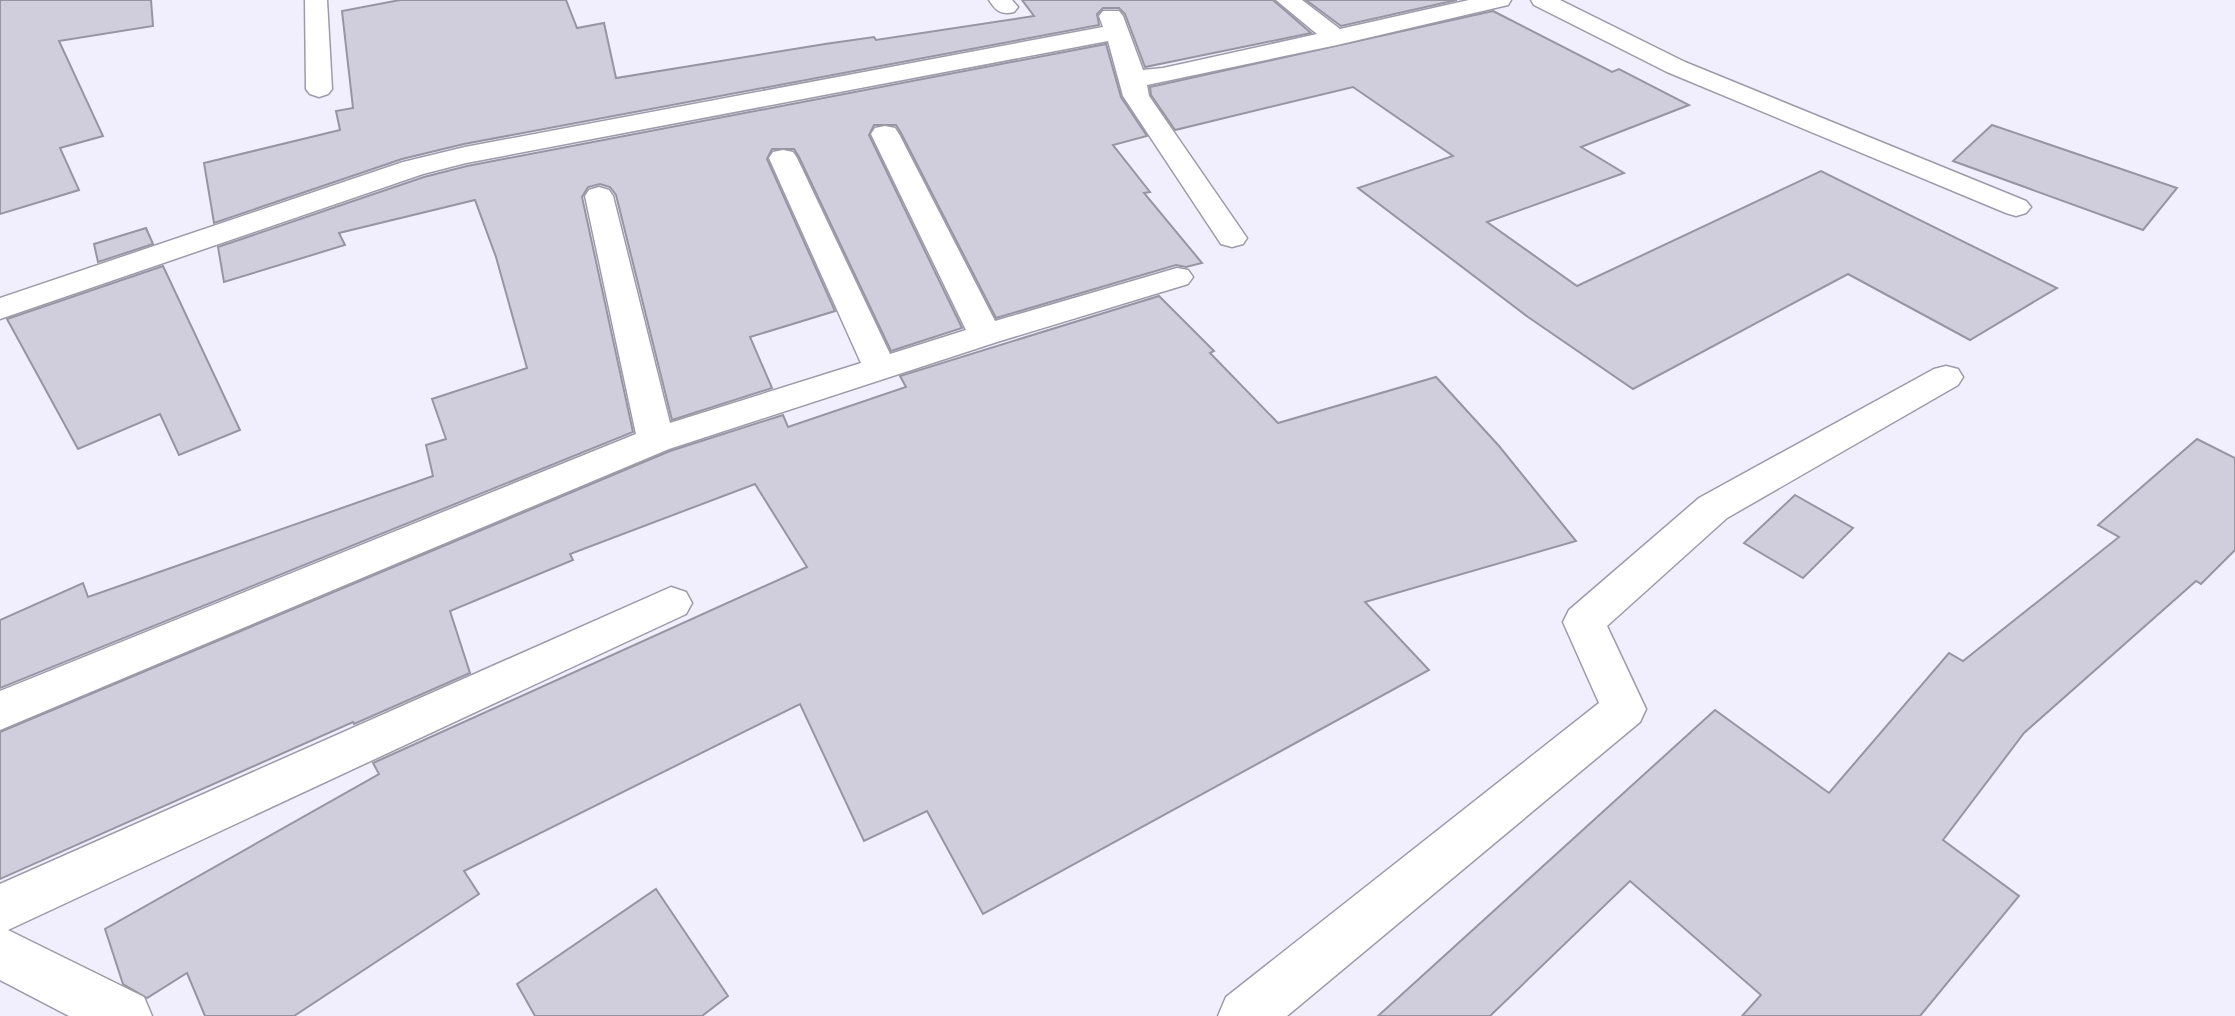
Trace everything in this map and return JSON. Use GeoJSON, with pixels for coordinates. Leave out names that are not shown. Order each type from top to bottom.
{"type":"FeatureCollection","features":[{"type":"Feature","properties":{"kind":"street"},"geometry":{"type":"LineString","coordinates":[[1287,0],[1337,38]]}},
{"type":"Feature","properties":{"kind":"street"},"geometry":{"type":"LineString","coordinates":[[1133,79],[1163,76],[1500,0]]}},
{"type":"Feature","properties":{"kind":"street"},"geometry":{"type":"LineString","coordinates":[[1542,0],[1676,67],[2016,207]]}},
{"type":"Feature","properties":{"kind":"street"},"geometry":{"type":"LineString","coordinates":[[319,89],[324,2]]}},
{"type":"Feature","properties":{"kind":"street"},"geometry":{"type":"LineString","coordinates":[[0,309],[413,168],[465,155],[1113,24],[1133,79],[1136,96],[1232,238]]}},
{"type":"Feature","properties":{"kind":"street"},"geometry":{"type":"LineString","coordinates":[[885,134],[985,335]]}},
{"type":"Feature","properties":{"kind":"street"},"geometry":{"type":"LineString","coordinates":[[783,158],[881,370]]}},
{"type":"Feature","properties":{"kind":"street"},"geometry":{"type":"LineString","coordinates":[[599,196],[656,440]]}},
{"type":"Feature","properties":{"kind":"street"},"geometry":{"type":"LineString","coordinates":[[0,711],[656,440],[1177,277]]}},
{"type":"Feature","properties":{"kind":"street"},"geometry":{"type":"LineString","coordinates":[[1245,1016],[1624,709],[1584,622],[1713,508],[1946,377]]}},
{"type":"Feature","properties":{"kind":"street"},"geometry":{"type":"LineString","coordinates":[[0,909],[671,603]]}},
{"type":"Feature","properties":{"kind":"street"},"geometry":{"type":"LineString","coordinates":[[0,951],[125,1016]]}},
{"type":"Feature","properties":{"kind":"building"},"geometry":{"type":"Polygon","coordinates":[[[0,0],[151,0],[153,26],[59,41],[103,136],[60,148],[79,190],[0,214],[0,0]]]}},
{"type":"Feature","properties":{"kind":"building"},"geometry":{"type":"Polygon","coordinates":[[[400,0],[566,0],[577,28],[604,23],[616,78],[825,44],[874,37],[876,40],[1034,16],[1022,0],[1273,0],[1311,33],[1145,67],[1125,14],[1119,8],[1103,8],[1097,14],[1099,25],[464,144],[402,159],[214,223],[204,163],[340,130],[336,111],[353,108],[342,11],[400,0]]]}},
{"type":"Feature","properties":{"kind":"building"},"geometry":{"type":"Polygon","coordinates":[[[1306,0],[1457,0],[1341,26],[1306,0]]]}},
{"type":"Feature","properties":{"kind":"building"},"geometry":{"type":"Polygon","coordinates":[[[1493,11],[1612,72],[1619,69],[1689,105],[1581,147],[1624,173],[1487,222],[1577,286],[1821,171],[2057,288],[1970,340],[1848,274],[1633,389],[1528,317],[1358,188],[1453,156],[1353,87],[1175,130],[1151,95],[1150,87],[1493,11]]]}},
{"type":"Feature","properties":{"kind":"building"},"geometry":{"type":"Polygon","coordinates":[[[1106,44],[1121,97],[1147,136],[1113,145],[1150,192],[1144,193],[1202,263],[1186,267],[1176,265],[996,318],[896,125],[874,125],[869,135],[962,328],[891,351],[799,157],[794,149],[772,149],[767,159],[835,311],[750,337],[772,388],[672,420],[616,195],[610,187],[600,184],[588,187],[582,197],[633,432],[0,688],[0,620],[83,583],[88,597],[433,476],[426,445],[446,439],[432,399],[527,368],[496,257],[475,200],[339,233],[345,245],[224,282],[218,247],[424,177],[467,166],[1106,44]]]}},
{"type":"Feature","properties":{"kind":"building"},"geometry":{"type":"Polygon","coordinates":[[[1992,125],[2177,188],[2143,230],[1953,161],[1992,125]]]}},
{"type":"Feature","properties":{"kind":"building"},"geometry":{"type":"Polygon","coordinates":[[[146,228],[153,244],[98,262],[94,244],[146,228]]]}},
{"type":"Feature","properties":{"kind":"building"},"geometry":{"type":"Polygon","coordinates":[[[163,266],[240,430],[179,455],[160,414],[78,449],[7,319],[163,266]]]}},
{"type":"Feature","properties":{"kind":"building"},"geometry":{"type":"Polygon","coordinates":[[[1159,296],[1214,351],[1210,353],[1278,423],[1436,377],[1499,446],[1576,541],[1365,602],[1429,670],[983,914],[927,811],[864,841],[800,704],[464,871],[479,894],[294,1016],[205,1016],[187,973],[147,998],[123,984],[105,929],[379,774],[373,763],[807,567],[755,484],[570,554],[573,560],[450,611],[470,673],[0,879],[0,732],[670,451],[783,415],[788,427],[906,387],[900,376],[1159,296]]]}},
{"type":"Feature","properties":{"kind":"building"},"geometry":{"type":"Polygon","coordinates":[[[2197,439],[2235,458],[2235,550],[2201,584],[2196,581],[2024,733],[1943,840],[2019,896],[1920,1016],[1742,1016],[1761,995],[1630,881],[1490,1016],[1378,1016],[1715,710],[1829,793],[1949,653],[1963,661],[2119,537],[2098,525],[2197,439]]]}},
{"type":"Feature","properties":{"kind":"building"},"geometry":{"type":"Polygon","coordinates":[[[1795,495],[1853,528],[1803,578],[1744,543],[1795,495]]]}},
{"type":"Feature","properties":{"kind":"building"},"geometry":{"type":"Polygon","coordinates":[[[656,889],[728,996],[702,1016],[535,1016],[517,984],[656,889]]]}}]}
